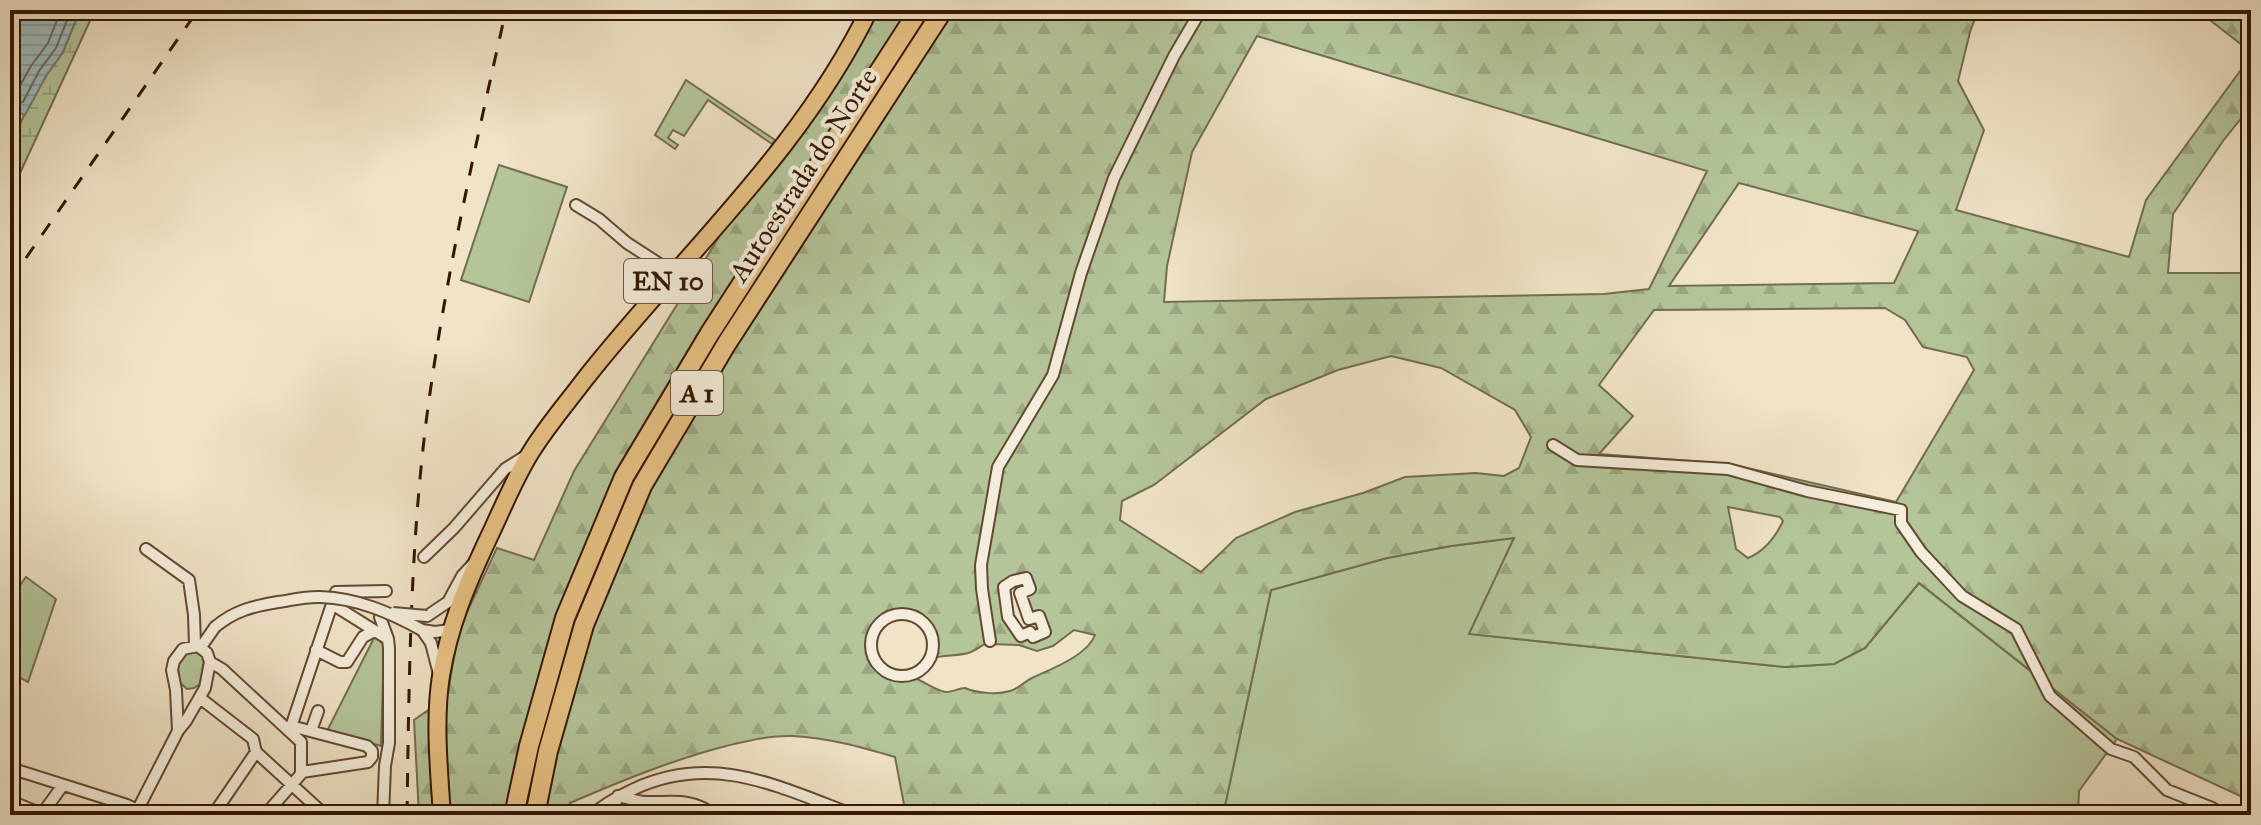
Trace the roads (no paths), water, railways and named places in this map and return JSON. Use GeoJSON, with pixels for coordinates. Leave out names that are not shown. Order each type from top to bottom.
{"type":"FeatureCollection","features":[{"type":"Feature","properties":{"kind":"highway","name":"Autoestrada do Norte"},"geometry":{"type":"LineString","coordinates":[[514,815],[529,746],[565,618],[624,477],[718,320],[919,10]]}},
{"type":"Feature","properties":{"kind":"highway","name":"Autoestrada do Norte"},"geometry":{"type":"LineString","coordinates":[[535,815],[548,751],[584,625],[642,486],[727,343],[943,10]]}},
{"type":"Feature","properties":{"kind":"main road","name":"EN 10"},"geometry":{"type":"LineString","coordinates":[[442,815],[438,761],[441,679],[436,628],[478,560],[529,454],[550,424],[625,328],[675,274],[813,106],[847,55],[869,10]]}},
{"type":"Feature","properties":{"kind":"street"},"geometry":{"type":"LineString","coordinates":[[990,641],[981,565],[998,467],[1053,375],[1081,273],[1114,178],[1174,56],[1201,10]]}},
{"type":"Feature","properties":{"kind":"street"},"geometry":{"type":"LineString","coordinates":[[576,205],[675,274]]}},
{"type":"Feature","properties":{"kind":"street"},"geometry":{"type":"LineString","coordinates":[[1553,445],[1577,460],[1728,469],[1807,491],[1901,510],[1901,523],[1921,552],[1962,596],[2016,629],[2050,696],[2111,749],[2134,757],[2167,790],[2222,815]]}},
{"type":"Feature","properties":{"kind":"street"},"geometry":{"type":"LineString","coordinates":[[424,557],[454,528],[505,469],[529,454]]}},
{"type":"Feature","properties":{"kind":"street"},"geometry":{"type":"LineString","coordinates":[[119,815],[137,810],[178,731],[205,688],[210,662],[207,653],[198,646],[189,580],[146,549]]}},
{"type":"Feature","properties":{"kind":"street"},"geometry":{"type":"LineString","coordinates":[[441,679],[436,628],[443,606],[462,576],[478,560]]}},
{"type":"Feature","properties":{"kind":"street"},"geometry":{"type":"LineString","coordinates":[[1026,578],[1030,589],[1020,593],[1029,619],[1039,616],[1045,632],[1033,637],[1030,632],[1021,636],[1008,617],[1004,587],[1026,578]]}},
{"type":"Feature","properties":{"kind":"street"},"geometry":{"type":"LineString","coordinates":[[290,728],[336,592],[386,591]]}},
{"type":"Feature","properties":{"kind":"street"},"geometry":{"type":"LineString","coordinates":[[178,731],[172,673],[174,661],[183,649],[198,646],[215,627],[240,610],[311,597],[333,598],[368,605],[436,628]]}},
{"type":"Feature","properties":{"kind":"street"},"geometry":{"type":"LineString","coordinates":[[332,604],[388,639]]}},
{"type":"Feature","properties":{"kind":"street"},"geometry":{"type":"LineString","coordinates":[[391,613],[422,630],[436,628]]}},
{"type":"Feature","properties":{"kind":"street"},"geometry":{"type":"LineString","coordinates":[[904,614],[924,623],[933,644],[926,665],[904,677],[880,668],[870,645],[878,625],[889,617],[904,614]]}},
{"type":"Feature","properties":{"kind":"street"},"geometry":{"type":"LineString","coordinates":[[380,617],[388,639],[389,743],[383,815]]}},
{"type":"Feature","properties":{"kind":"street"},"geometry":{"type":"LineString","coordinates":[[316,650],[340,662],[347,662],[363,637],[374,631]]}},
{"type":"Feature","properties":{"kind":"street"},"geometry":{"type":"LineString","coordinates":[[210,662],[290,728],[301,742],[302,772],[265,815]]}},
{"type":"Feature","properties":{"kind":"street"},"geometry":{"type":"LineString","coordinates":[[176,690],[184,696],[200,698],[253,739],[256,752],[325,815]]}},
{"type":"Feature","properties":{"kind":"street"},"geometry":{"type":"LineString","coordinates":[[311,731],[318,711]]}},
{"type":"Feature","properties":{"kind":"street"},"geometry":{"type":"LineString","coordinates":[[290,728],[371,749],[372,757],[368,762],[302,772]]}},
{"type":"Feature","properties":{"kind":"street"},"geometry":{"type":"LineString","coordinates":[[213,815],[256,752]]}},
{"type":"Feature","properties":{"kind":"street"},"geometry":{"type":"LineString","coordinates":[[10,768],[137,810]]}},
{"type":"Feature","properties":{"kind":"street"},"geometry":{"type":"LineString","coordinates":[[592,815],[618,796],[644,784],[681,774],[722,773],[760,780],[854,815]]}},
{"type":"Feature","properties":{"kind":"street"},"geometry":{"type":"LineString","coordinates":[[10,801],[42,814],[63,785]]}},
{"type":"Feature","properties":{"kind":"street"},"geometry":{"type":"LineString","coordinates":[[611,815],[618,796]]}},
{"type":"Feature","properties":{"kind":"street"},"geometry":{"type":"LineString","coordinates":[[618,796],[647,802],[684,801],[700,805],[715,815]]}},
{"type":"Feature","properties":{"kind":"water"},"geometry":{"type":"Polygon","coordinates":[[[10,10],[80,10],[63,52],[25,115],[13,110],[10,115],[10,10]]]}},
{"type":"Feature","properties":{"kind":"railway"},"geometry":{"type":"LineString","coordinates":[[10,281],[198,10]]}},
{"type":"Feature","properties":{"kind":"railway"},"geometry":{"type":"LineString","coordinates":[[407,815],[414,565],[427,415],[452,262],[506,10]]}}]}
